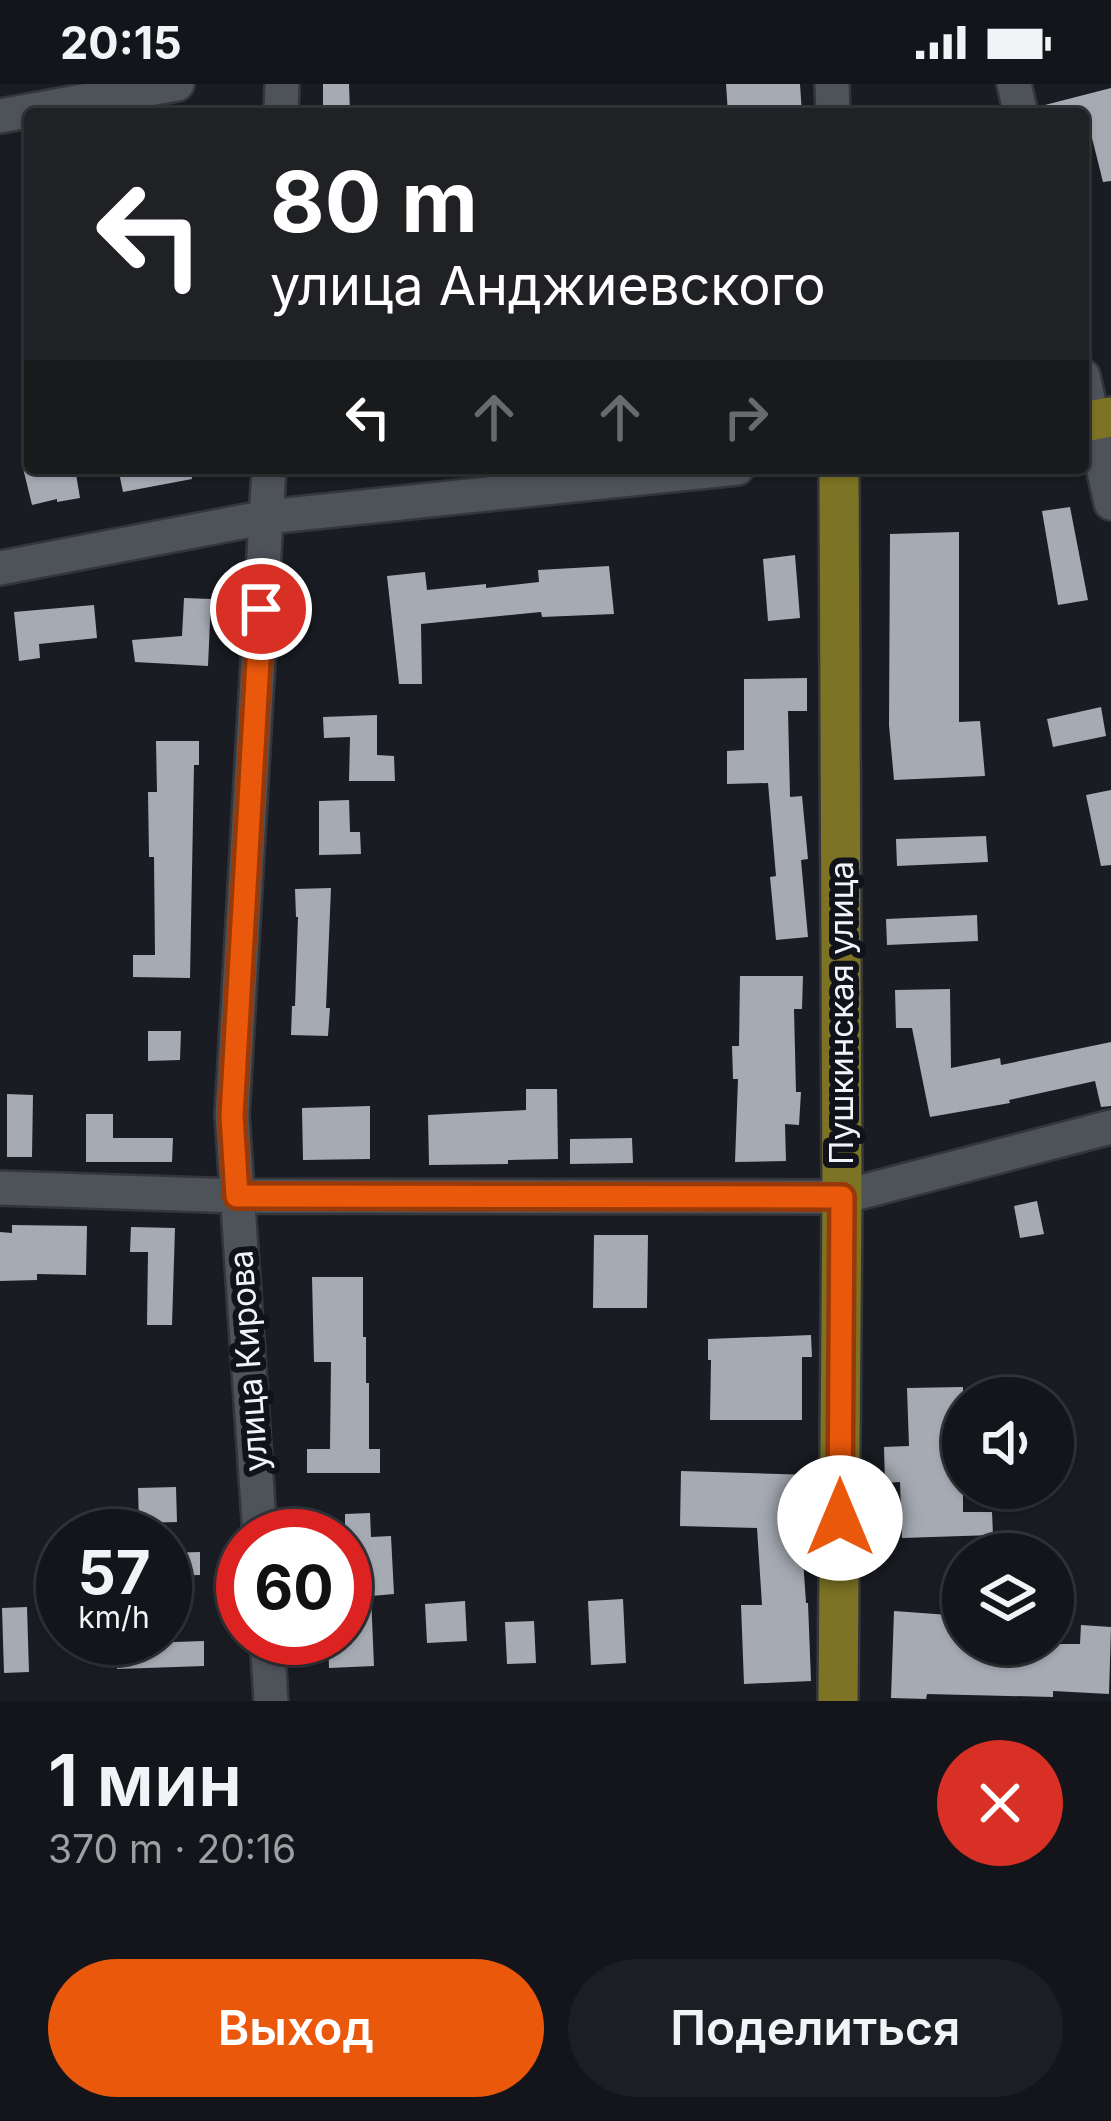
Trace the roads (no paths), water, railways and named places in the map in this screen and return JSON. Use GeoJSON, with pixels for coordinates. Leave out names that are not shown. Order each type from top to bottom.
{"type":"FeatureCollection","features":[{"type":"Feature","properties":{"kind":"main road","name":"Пушкинская улица"},"geometry":{"type":"LineString","coordinates":[[838,1701],[839,474]]}},
{"type":"Feature","properties":{"kind":"street"},"geometry":{"type":"LineString","coordinates":[[44,108],[177,84]]}},
{"type":"Feature","properties":{"kind":"street"},"geometry":{"type":"LineString","coordinates":[[1096,420],[1111,503]]}},
{"type":"Feature","properties":{"kind":"street","name":"улица Кирова"},"geometry":{"type":"LineString","coordinates":[[258,1509],[232,1115],[268,474]]}},
{"type":"Feature","properties":{"kind":"street"},"geometry":{"type":"LineString","coordinates":[[0,568],[267,518],[681,474]]}},
{"type":"Feature","properties":{"kind":"street"},"geometry":{"type":"LineString","coordinates":[[0,1188],[237,1196],[842,1197],[1111,1127]]}},
{"type":"Feature","properties":{"kind":"street"},"geometry":{"type":"LineString","coordinates":[[269,1665],[271,1701]]}}]}
